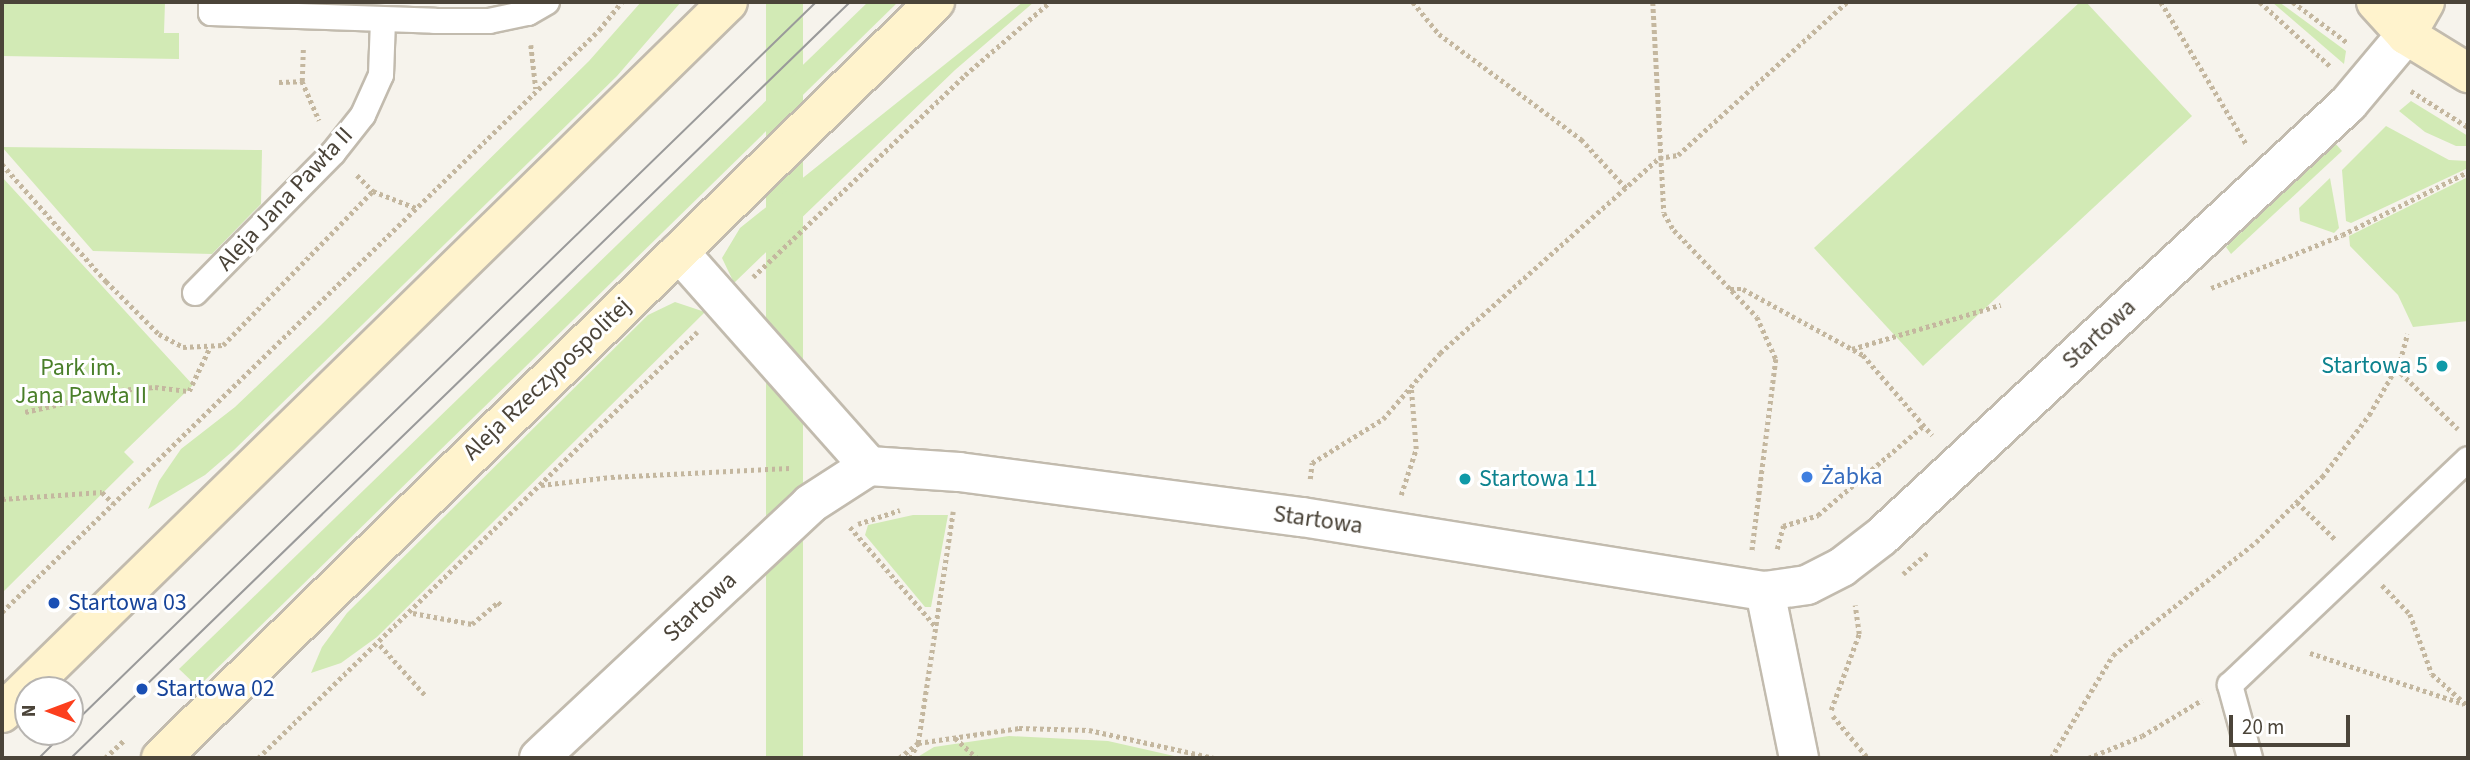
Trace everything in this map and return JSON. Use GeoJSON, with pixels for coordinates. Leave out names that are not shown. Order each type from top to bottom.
{"type":"FeatureCollection","features":[{"type":"Feature","properties":{"kind":"main road"},"geometry":{"type":"LineString","coordinates":[[2,713],[728,2]]}},
{"type":"Feature","properties":{"kind":"main road","name":"Aleja Rzeczypospolitej"},"geometry":{"type":"LineString","coordinates":[[161,758],[935,2]]}},
{"type":"Feature","properties":{"kind":"main road"},"geometry":{"type":"LineString","coordinates":[[2376,2],[2406,35],[2468,73]]}},
{"type":"Feature","properties":{"kind":"main road"},"geometry":{"type":"LineString","coordinates":[[2406,35],[2425,2]]}},
{"type":"Feature","properties":{"kind":"street","name":"Startowa"},"geometry":{"type":"LineString","coordinates":[[539,758],[810,504],[869,466],[959,472],[1302,517],[1764,589],[1807,585],[1842,567],[1958,465],[2348,104],[2406,35]]}},
{"type":"Feature","properties":{"kind":"street"},"geometry":{"type":"LineString","coordinates":[[679,252],[869,466]]}},
{"type":"Feature","properties":{"kind":"street"},"geometry":{"type":"LineString","coordinates":[[1764,589],[1799,758]]}},
{"type":"Feature","properties":{"kind":"lane"},"geometry":{"type":"LineString","coordinates":[[211,2],[211,13],[383,20],[489,21],[537,8]]}},
{"type":"Feature","properties":{"kind":"lane","name":"Aleja Jana Pawła II"},"geometry":{"type":"LineString","coordinates":[[195,293],[333,153],[363,115],[381,75],[383,20]]}},
{"type":"Feature","properties":{"kind":"lane"},"geometry":{"type":"LineString","coordinates":[[2250,758],[2230,685],[2468,459]]}},
{"type":"Feature","properties":{"kind":"path"},"geometry":{"type":"LineString","coordinates":[[2,612],[537,90],[622,2]]}},
{"type":"Feature","properties":{"kind":"path"},"geometry":{"type":"LineString","coordinates":[[258,758],[380,645],[726,304],[965,75],[1050,2]]}},
{"type":"Feature","properties":{"kind":"path"},"geometry":{"type":"LineString","coordinates":[[1413,2],[1439,34],[1581,139],[1626,188]]}},
{"type":"Feature","properties":{"kind":"path"},"geometry":{"type":"LineString","coordinates":[[1653,2],[1664,214],[1757,317],[1776,359],[1764,589]]}},
{"type":"Feature","properties":{"kind":"path"},"geometry":{"type":"LineString","coordinates":[[1302,517],[1312,463],[1383,419],[1440,353],[1659,158],[1678,155],[1847,2]]}},
{"type":"Feature","properties":{"kind":"path"},"geometry":{"type":"LineString","coordinates":[[2161,2],[2235,132],[2272,174]]}},
{"type":"Feature","properties":{"kind":"path"},"geometry":{"type":"LineString","coordinates":[[2260,2],[2335,70]]}},
{"type":"Feature","properties":{"kind":"path"},"geometry":{"type":"LineString","coordinates":[[537,8],[537,90]]}},
{"type":"Feature","properties":{"kind":"path"},"geometry":{"type":"LineString","coordinates":[[279,82],[302,81],[305,17]]}},
{"type":"Feature","properties":{"kind":"path"},"geometry":{"type":"LineString","coordinates":[[2204,291],[2342,235],[2468,172]]}},
{"type":"Feature","properties":{"kind":"path"},"geometry":{"type":"LineString","coordinates":[[373,191],[416,208]]}},
{"type":"Feature","properties":{"kind":"path"},"geometry":{"type":"LineString","coordinates":[[1730,289],[1743,289],[1864,355],[1958,465]]}},
{"type":"Feature","properties":{"kind":"path"},"geometry":{"type":"LineString","coordinates":[[1852,349],[2001,305]]}},
{"type":"Feature","properties":{"kind":"path"},"geometry":{"type":"LineString","coordinates":[[2051,758],[2113,655],[2256,542],[2322,477],[2369,415],[2396,368],[2407,334]]}},
{"type":"Feature","properties":{"kind":"path"},"geometry":{"type":"LineString","coordinates":[[25,412],[121,390],[155,387],[189,391],[210,348]]}},
{"type":"Feature","properties":{"kind":"path"},"geometry":{"type":"LineString","coordinates":[[2396,368],[2468,440]]}},
{"type":"Feature","properties":{"kind":"path"},"geometry":{"type":"LineString","coordinates":[[1389,531],[1416,449],[1411,386]]}},
{"type":"Feature","properties":{"kind":"path"},"geometry":{"type":"LineString","coordinates":[[1764,589],[1783,526],[1818,515],[1924,425]]}},
{"type":"Feature","properties":{"kind":"path"},"geometry":{"type":"LineString","coordinates":[[541,485],[611,477],[796,467]]}},
{"type":"Feature","properties":{"kind":"path"},"geometry":{"type":"LineString","coordinates":[[2,499],[102,492],[113,503]]}},
{"type":"Feature","properties":{"kind":"path"},"geometry":{"type":"LineString","coordinates":[[910,758],[918,743],[953,509],[941,509]]}},
{"type":"Feature","properties":{"kind":"path"},"geometry":{"type":"LineString","coordinates":[[838,535],[850,527],[902,510]]}},
{"type":"Feature","properties":{"kind":"path"},"geometry":{"type":"LineString","coordinates":[[850,527],[936,627]]}},
{"type":"Feature","properties":{"kind":"path"},"geometry":{"type":"LineString","coordinates":[[1825,725],[1859,634],[1854,599],[1842,567]]}},
{"type":"Feature","properties":{"kind":"path"},"geometry":{"type":"LineString","coordinates":[[412,613],[472,624],[498,602],[501,605]]}},
{"type":"Feature","properties":{"kind":"path"},"geometry":{"type":"LineString","coordinates":[[2410,614],[2432,674],[2467,705]]}},
{"type":"Feature","properties":{"kind":"path"},"geometry":{"type":"LineString","coordinates":[[2275,642],[2467,705]]}},
{"type":"Feature","properties":{"kind":"path"},"geometry":{"type":"LineString","coordinates":[[380,645],[426,696]]}},
{"type":"Feature","properties":{"kind":"path"},"geometry":{"type":"LineString","coordinates":[[2088,758],[2142,736],[2230,685]]}},
{"type":"Feature","properties":{"kind":"path"},"geometry":{"type":"LineString","coordinates":[[899,758],[918,743],[1019,728],[1089,730],[1214,758]]}},
{"type":"Feature","properties":{"kind":"path"},"geometry":{"type":"LineString","coordinates":[[954,738],[977,758]]}},
{"type":"Feature","properties":{"kind":"green space"},"geometry":{"type":"Polygon","coordinates":[[[2,2],[165,2],[164,33],[179,33],[179,59],[2,56],[2,2]]]}},
{"type":"Feature","properties":{"kind":"green space"},"geometry":{"type":"Polygon","coordinates":[[[641,2],[681,2],[617,76],[234,450],[205,475],[148,509],[159,481],[181,449],[235,407],[320,326],[589,61],[641,2]]]}},
{"type":"Feature","properties":{"kind":"green space"},"geometry":{"type":"Polygon","coordinates":[[[766,2],[803,2],[803,758],[766,758],[766,2]]]}},
{"type":"Feature","properties":{"kind":"green space"},"geometry":{"type":"Polygon","coordinates":[[[868,2],[898,2],[198,687],[179,669],[868,2]]]}},
{"type":"Feature","properties":{"kind":"green space"},"geometry":{"type":"Polygon","coordinates":[[[1023,2],[1034,2],[955,70],[734,283],[722,258],[740,228],[1023,2]]]}},
{"type":"Feature","properties":{"kind":"green space"},"geometry":{"type":"Polygon","coordinates":[[[2080,2],[2086,2],[2192,116],[1923,366],[1814,248],[2080,2]]]}},
{"type":"Feature","properties":{"kind":"green space"},"geometry":{"type":"Polygon","coordinates":[[[2272,2],[2279,2],[2346,51],[2344,64],[2272,2]]]}},
{"type":"Feature","properties":{"kind":"green space"},"geometry":{"type":"Polygon","coordinates":[[[2411,101],[2468,136],[2468,146],[2456,146],[2425,132],[2399,111],[2411,101]]]}},
{"type":"Feature","properties":{"kind":"green space"},"geometry":{"type":"Polygon","coordinates":[[[2386,126],[2449,160],[2468,161],[2468,168],[2351,223],[2346,221],[2342,170],[2386,126]]]}},
{"type":"Feature","properties":{"kind":"green space"},"geometry":{"type":"Polygon","coordinates":[[[2335,143],[2342,151],[2231,254],[2226,247],[2335,143]]]}},
{"type":"Feature","properties":{"kind":"green space"},"geometry":{"type":"Polygon","coordinates":[[[2,147],[262,150],[261,204],[212,254],[93,251],[2,147]]]}},
{"type":"Feature","properties":{"kind":"green space","name":"Park im. Jana Pawła II"},"geometry":{"type":"Polygon","coordinates":[[[2,177],[193,385],[124,452],[134,462],[2,593],[2,177]]]}},
{"type":"Feature","properties":{"kind":"green space"},"geometry":{"type":"Polygon","coordinates":[[[2468,177],[2468,321],[2413,327],[2398,295],[2350,246],[2349,236],[2468,177]]]}},
{"type":"Feature","properties":{"kind":"green space"},"geometry":{"type":"Polygon","coordinates":[[[2330,178],[2339,228],[2334,233],[2300,221],[2299,208],[2330,178]]]}},
{"type":"Feature","properties":{"kind":"green space"},"geometry":{"type":"Polygon","coordinates":[[[675,302],[705,312],[377,637],[341,663],[311,673],[322,647],[347,613],[648,315],[675,302]]]}},
{"type":"Feature","properties":{"kind":"green space"},"geometry":{"type":"Polygon","coordinates":[[[913,515],[948,515],[931,607],[925,607],[865,535],[868,525],[913,515]]]}},
{"type":"Feature","properties":{"kind":"green space"},"geometry":{"type":"Polygon","coordinates":[[[1009,736],[1108,741],[1183,758],[916,758],[934,747],[1009,736]]]}},
{"type":"Feature","properties":{"kind":"tram line"},"geometry":{"type":"LineString","coordinates":[[84,713],[816,2]]}},
{"type":"Feature","properties":{"kind":"tram line"},"geometry":{"type":"LineString","coordinates":[[71,758],[850,2]]}},
{"type":"Feature","properties":{"kind":"tram line"},"geometry":{"type":"LineString","coordinates":[[39,758],[51,746]]}},
{"type":"Feature","properties":{"kind":"place","name":"Startowa 5"},"geometry":{"type":"Point","coordinates":[2442,366]}},
{"type":"Feature","properties":{"kind":"place","name":"Żabka"},"geometry":{"type":"Point","coordinates":[1807,477]}},
{"type":"Feature","properties":{"kind":"place","name":"Startowa 11"},"geometry":{"type":"Point","coordinates":[1465,479]}},
{"type":"Feature","properties":{"kind":"place","name":"Startowa 03"},"geometry":{"type":"Point","coordinates":[54,603]}},
{"type":"Feature","properties":{"kind":"place","name":"Startowa 02"},"geometry":{"type":"Point","coordinates":[142,689]}}]}
